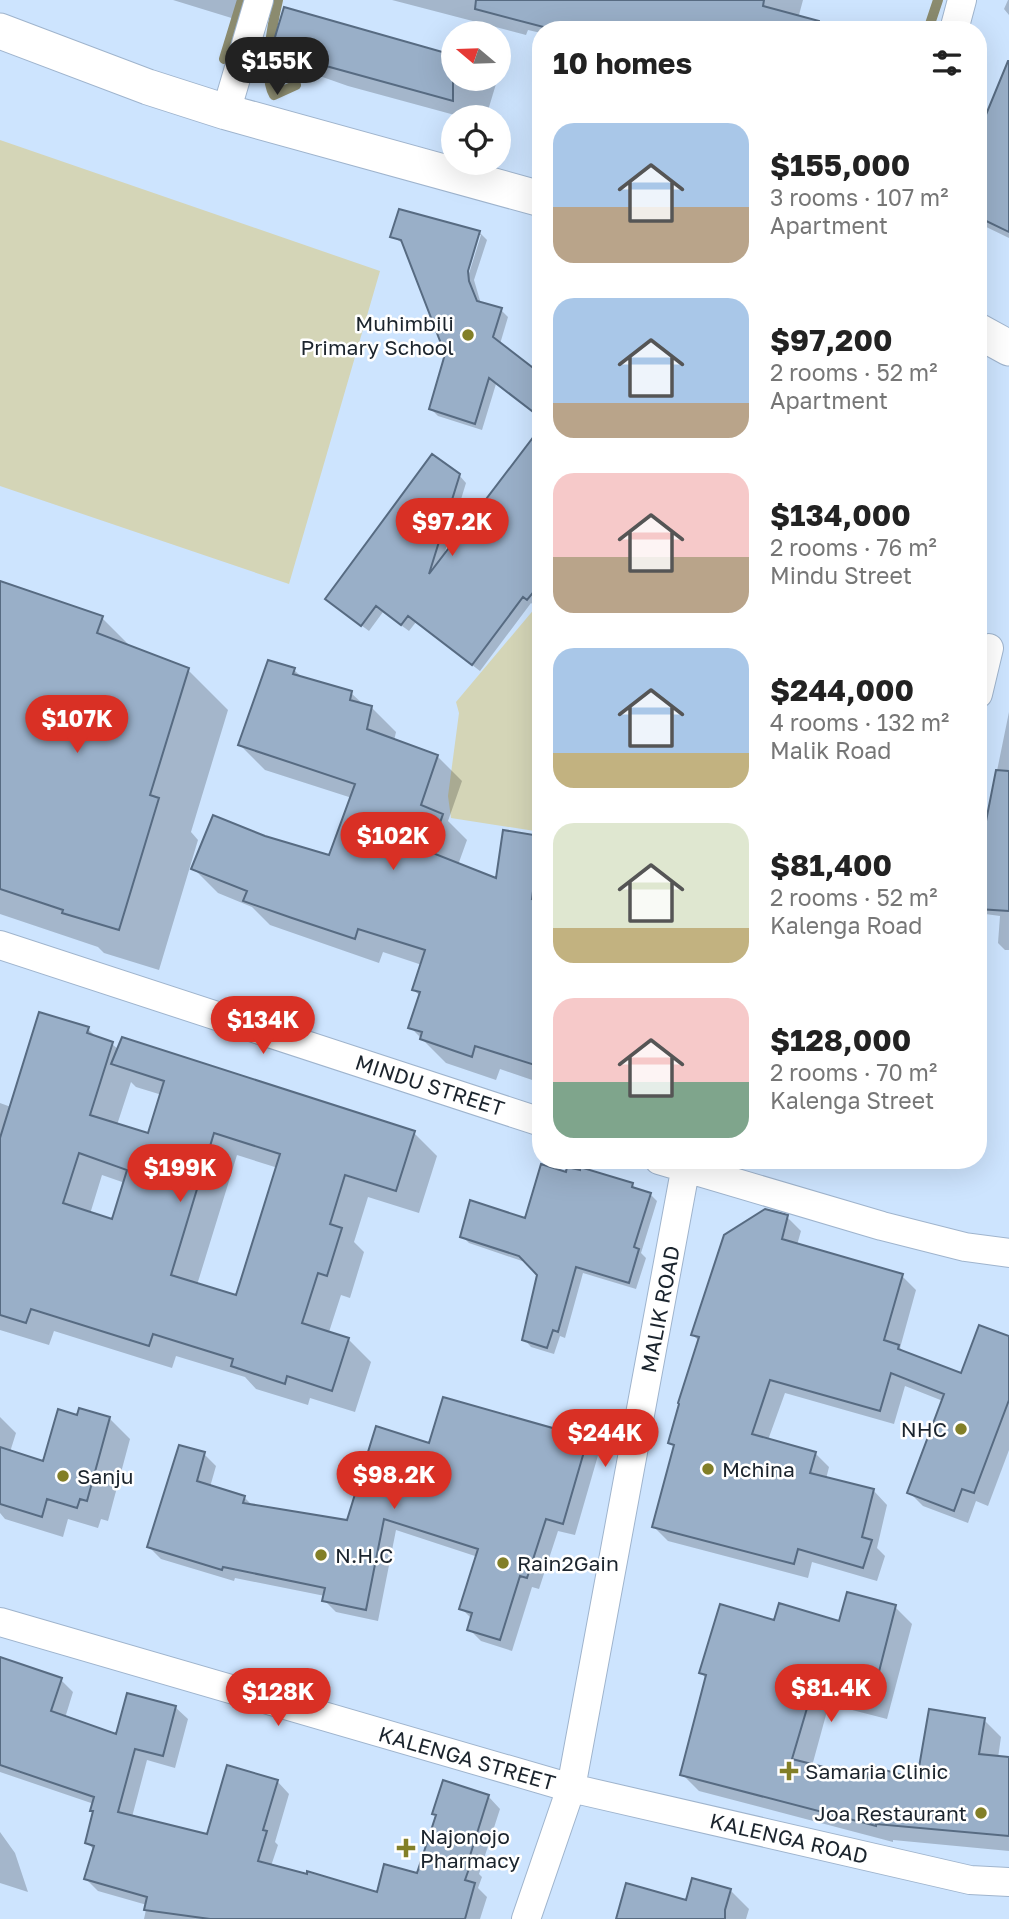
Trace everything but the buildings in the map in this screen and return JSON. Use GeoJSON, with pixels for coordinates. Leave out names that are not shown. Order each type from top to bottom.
{"type":"FeatureCollection","features":[{"type":"Feature","properties":{"kind":"street"},"geometry":{"type":"LineString","coordinates":[[226,112],[259,0]]}},
{"type":"Feature","properties":{"kind":"street"},"geometry":{"type":"LineString","coordinates":[[956,21],[962,0]]}},
{"type":"Feature","properties":{"kind":"street"},"geometry":{"type":"LineString","coordinates":[[0,31],[226,112],[532,197]]}},
{"type":"Feature","properties":{"kind":"street"},"geometry":{"type":"LineString","coordinates":[[987,336],[1009,348]]}},
{"type":"Feature","properties":{"kind":"street"},"geometry":{"type":"LineString","coordinates":[[987,656],[989,648]]}},
{"type":"Feature","properties":{"kind":"street","name":"MINDU STREET"},"geometry":{"type":"LineString","coordinates":[[0,945],[532,1119]]}},
{"type":"Feature","properties":{"kind":"street","name":"MALIK ROAD"},"geometry":{"type":"LineString","coordinates":[[526,1919],[571,1788],[686,1169]]}},
{"type":"Feature","properties":{"kind":"street"},"geometry":{"type":"LineString","coordinates":[[700,1169],[894,1229],[965,1247],[1009,1253]]}},
{"type":"Feature","properties":{"kind":"street","name":"KALENGA STREET"},"geometry":{"type":"LineString","coordinates":[[0,1622],[571,1788]]}},
{"type":"Feature","properties":{"kind":"street","name":"KALENGA ROAD"},"geometry":{"type":"LineString","coordinates":[[571,1788],[970,1880],[1009,1882]]}},
{"type":"Feature","properties":{"kind":"green space"},"geometry":{"type":"Polygon","coordinates":[[[0,140],[380,271],[289,584],[0,486],[0,140]]]}},
{"type":"Feature","properties":{"kind":"green space"},"geometry":{"type":"Polygon","coordinates":[[[532,612],[532,831],[451,818],[448,796],[459,713],[456,702],[532,612]]]}},
{"type":"Feature","properties":{"kind":"waterway"},"geometry":{"type":"LineString","coordinates":[[224,59],[242,0]]}},
{"type":"Feature","properties":{"kind":"waterway"},"geometry":{"type":"LineString","coordinates":[[278,0],[270,48],[271,86],[274,95],[296,85]]}},
{"type":"Feature","properties":{"kind":"waterway"},"geometry":{"type":"LineString","coordinates":[[931,21],[938,0]]}},
{"type":"Feature","properties":{"kind":"place","name":"Muhimbili Primary School"},"geometry":{"type":"Point","coordinates":[468,335]}},
{"type":"Feature","properties":{"kind":"place","name":"NHC"},"geometry":{"type":"Point","coordinates":[961,1429]}},
{"type":"Feature","properties":{"kind":"place","name":"Mchina"},"geometry":{"type":"Point","coordinates":[708,1469]}},
{"type":"Feature","properties":{"kind":"place","name":"Sanju"},"geometry":{"type":"Point","coordinates":[63,1476]}},
{"type":"Feature","properties":{"kind":"place","name":"N.H.C"},"geometry":{"type":"Point","coordinates":[321,1555]}},
{"type":"Feature","properties":{"kind":"place","name":"Rain2Gain"},"geometry":{"type":"Point","coordinates":[503,1563]}},
{"type":"Feature","properties":{"kind":"place","name":"Samaria Clinic"},"geometry":{"type":"Point","coordinates":[789,1771]}},
{"type":"Feature","properties":{"kind":"place","name":"Joa Restaurant"},"geometry":{"type":"Point","coordinates":[981,1813]}},
{"type":"Feature","properties":{"kind":"place","name":"Najonojo Pharmacy"},"geometry":{"type":"Point","coordinates":[406,1848]}}]}
